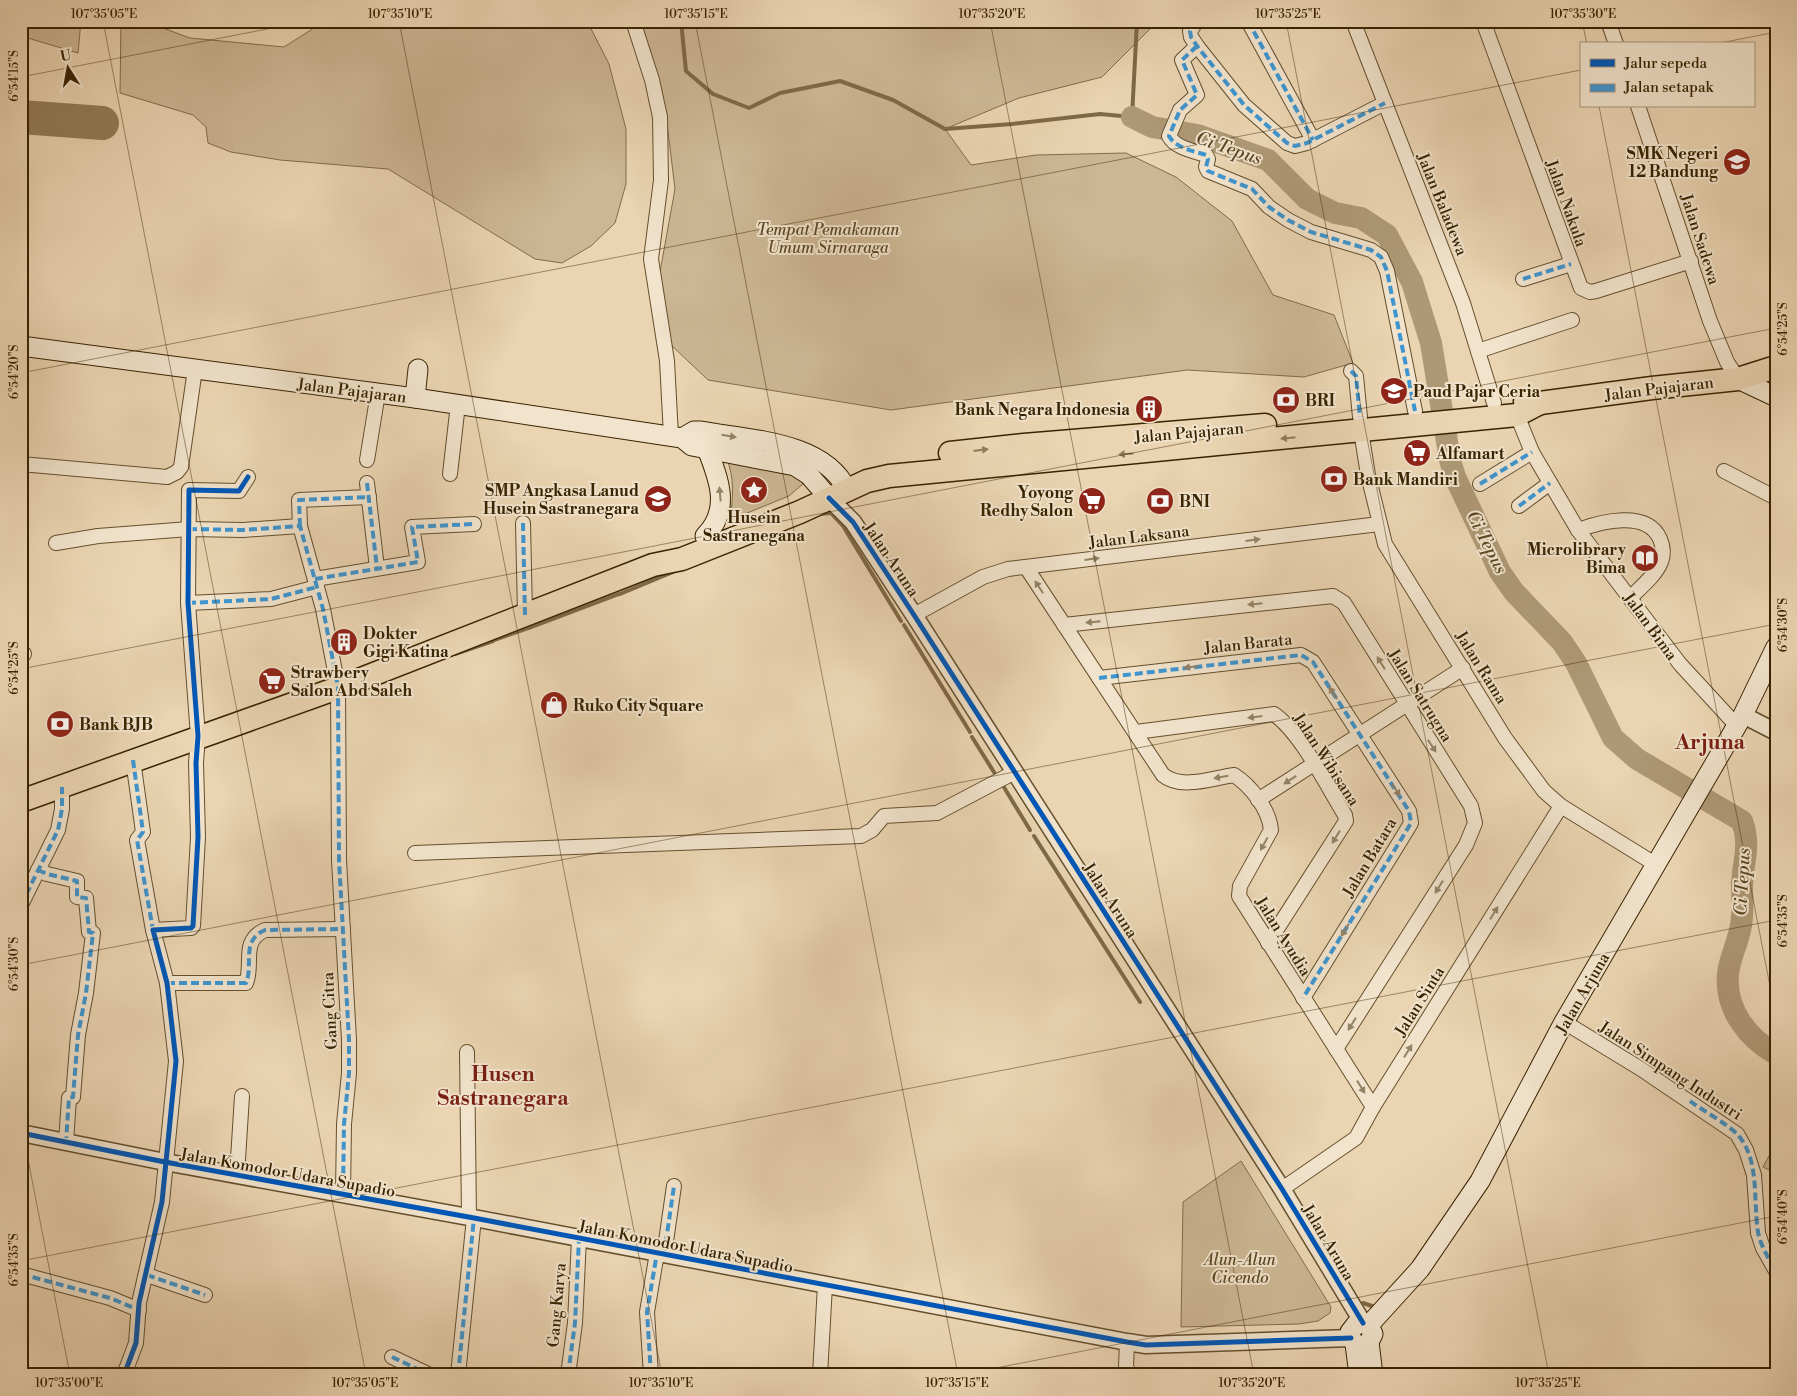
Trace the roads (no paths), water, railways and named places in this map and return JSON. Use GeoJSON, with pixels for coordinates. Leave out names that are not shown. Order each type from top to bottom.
{"type":"FeatureCollection","features":[{"type":"Feature","properties":{"kind":"highway","name":"Jalan Pajajaran"},"geometry":{"type":"LineString","coordinates":[[1360,424],[1414,411],[1443,415],[1494,403],[1513,401],[1540,403],[1646,388],[1738,379],[1776,366]]}},
{"type":"Feature","properties":{"kind":"highway","name":"Jalan Pajajaran"},"geometry":{"type":"LineString","coordinates":[[835,489],[888,461],[1024,445],[1360,424],[1443,415],[1517,415],[1540,403]]}},
{"type":"Feature","properties":{"kind":"highway"},"geometry":{"type":"LineString","coordinates":[[653,565],[676,548],[787,502],[835,489]]}},
{"type":"Feature","properties":{"kind":"highway"},"geometry":{"type":"LineString","coordinates":[[21,801],[338,687],[653,565],[682,559],[835,489]]}},
{"type":"Feature","properties":{"kind":"main road","name":"Jalan Pajajaran"},"geometry":{"type":"LineString","coordinates":[[21,346],[415,398],[677,437],[692,446],[795,466],[835,489]]}},
{"type":"Feature","properties":{"kind":"main road"},"geometry":{"type":"LineString","coordinates":[[415,398],[418,369]]}},
{"type":"Feature","properties":{"kind":"main road"},"geometry":{"type":"LineString","coordinates":[[1738,379],[1776,397]]}},
{"type":"Feature","properties":{"kind":"main road","name":"Jalan Pajajaran"},"geometry":{"type":"LineString","coordinates":[[677,437],[694,431],[701,431],[797,449],[818,457],[835,489]]}},
{"type":"Feature","properties":{"kind":"main road"},"geometry":{"type":"LineString","coordinates":[[705,536],[719,518],[720,507],[716,471],[707,449]]}},
{"type":"Feature","properties":{"kind":"main road","name":"Jalan Arjuna"},"geometry":{"type":"LineString","coordinates":[[1362,1334],[1420,1269],[1480,1180],[1564,1022],[1740,720],[1776,647]]}},
{"type":"Feature","properties":{"kind":"main road"},"geometry":{"type":"LineString","coordinates":[[1359,1375],[1362,1334]]}},
{"type":"Feature","properties":{"kind":"main road"},"geometry":{"type":"LineString","coordinates":[[1362,1334],[1372,1375]]}},
{"type":"Feature","properties":{"kind":"street"},"geometry":{"type":"LineString","coordinates":[[633,21],[652,80],[660,117],[661,180],[651,259],[677,437]]}},
{"type":"Feature","properties":{"kind":"street"},"geometry":{"type":"LineString","coordinates":[[1197,21],[1190,31],[1191,37],[1197,46],[1244,105],[1287,143],[1295,146],[1312,140],[1385,103]]}},
{"type":"Feature","properties":{"kind":"street"},"geometry":{"type":"LineString","coordinates":[[1248,21],[1312,140]]}},
{"type":"Feature","properties":{"kind":"street","name":"Jalan Baladewa"},"geometry":{"type":"LineString","coordinates":[[1353,21],[1463,303],[1494,403]]}},
{"type":"Feature","properties":{"kind":"street","name":"Jalan Nakula"},"geometry":{"type":"LineString","coordinates":[[1483,21],[1579,284],[1590,292],[1690,260]]}},
{"type":"Feature","properties":{"kind":"street"},"geometry":{"type":"LineString","coordinates":[[1608,21],[1615,42]]}},
{"type":"Feature","properties":{"kind":"street"},"geometry":{"type":"LineString","coordinates":[[1197,46],[1182,60],[1197,95],[1180,110],[1169,136],[1170,139],[1183,147],[1206,155],[1208,171],[1252,188],[1269,207],[1288,220],[1311,232],[1371,250],[1381,257],[1386,271],[1414,411]]}},
{"type":"Feature","properties":{"kind":"street","name":"Jalan Sadewa"},"geometry":{"type":"LineString","coordinates":[[1639,108],[1716,338],[1726,362],[1738,379]]}},
{"type":"Feature","properties":{"kind":"street"},"geometry":{"type":"LineString","coordinates":[[1523,279],[1571,264]]}},
{"type":"Feature","properties":{"kind":"street"},"geometry":{"type":"LineString","coordinates":[[1478,350],[1572,320]]}},
{"type":"Feature","properties":{"kind":"street"},"geometry":{"type":"LineString","coordinates":[[21,464],[167,477],[173,475],[181,467],[194,369]]}},
{"type":"Feature","properties":{"kind":"street","name":"Jalan Rama"},"geometry":{"type":"LineString","coordinates":[[1351,370],[1356,376],[1360,424],[1379,524],[1385,544],[1401,573],[1515,752],[1544,791],[1561,806],[1655,864]]}},
{"type":"Feature","properties":{"kind":"street"},"geometry":{"type":"LineString","coordinates":[[367,460],[378,393]]}},
{"type":"Feature","properties":{"kind":"street"},"geometry":{"type":"LineString","coordinates":[[450,474],[458,404]]}},
{"type":"Feature","properties":{"kind":"street","name":"Jalan Bima"},"geometry":{"type":"LineString","coordinates":[[1517,415],[1532,452],[1578,530],[1631,597],[1680,664],[1740,720],[1776,732]]}},
{"type":"Feature","properties":{"kind":"street"},"geometry":{"type":"LineString","coordinates":[[1480,484],[1532,452]]}},
{"type":"Feature","properties":{"kind":"street"},"geometry":{"type":"LineString","coordinates":[[1724,471],[1776,498]]}},
{"type":"Feature","properties":{"kind":"street"},"geometry":{"type":"LineString","coordinates":[[153,930],[191,928],[193,926],[198,837],[196,762],[198,736],[188,603],[189,490],[239,491],[248,477]]}},
{"type":"Feature","properties":{"kind":"street"},"geometry":{"type":"LineString","coordinates":[[367,483],[377,568]]}},
{"type":"Feature","properties":{"kind":"street"},"geometry":{"type":"LineString","coordinates":[[1519,506],[1550,483]]}},
{"type":"Feature","properties":{"kind":"street","name":"Jalan Aruna"},"geometry":{"type":"LineString","coordinates":[[835,489],[853,522],[914,615],[1009,773],[1282,1189],[1362,1334]]}},
{"type":"Feature","properties":{"kind":"street","name":"Gang Citra"},"geometry":{"type":"LineString","coordinates":[[343,1194],[344,1124],[349,1073],[349,1040],[339,826],[338,687],[316,583],[300,526],[299,500],[369,497]]}},
{"type":"Feature","properties":{"kind":"street"},"geometry":{"type":"LineString","coordinates":[[1578,530],[1602,522],[1638,522],[1650,528],[1659,536],[1663,548],[1662,560],[1656,571],[1631,597]]}},
{"type":"Feature","properties":{"kind":"street"},"geometry":{"type":"LineString","coordinates":[[523,523],[525,615]]}},
{"type":"Feature","properties":{"kind":"street"},"geometry":{"type":"LineString","coordinates":[[188,603],[271,599],[316,583],[377,568],[418,562],[412,527],[474,524]]}},
{"type":"Feature","properties":{"kind":"street","name":"Jalan Laksana"},"geometry":{"type":"LineString","coordinates":[[914,615],[983,576],[996,572],[1379,524]]}},
{"type":"Feature","properties":{"kind":"street"},"geometry":{"type":"LineString","coordinates":[[56,543],[98,536],[189,529],[243,530],[300,526]]}},
{"type":"Feature","properties":{"kind":"street","name":"Jalan Ayudia"},"geometry":{"type":"LineString","coordinates":[[1026,567],[1163,775],[1170,781],[1187,783],[1234,775],[1243,781],[1258,800],[1270,820],[1271,830],[1240,886],[1239,896],[1373,1107]]}},
{"type":"Feature","properties":{"kind":"street","name":"Jalan Satrugna"},"geometry":{"type":"LineString","coordinates":[[1064,625],[1333,596],[1344,603],[1406,705],[1471,806],[1475,823],[1466,845],[1336,1049]]}},
{"type":"Feature","properties":{"kind":"street","name":"Jalan Barata"},"geometry":{"type":"LineString","coordinates":[[1099,678],[1302,655],[1313,662],[1360,734]]}},
{"type":"Feature","properties":{"kind":"street"},"geometry":{"type":"LineString","coordinates":[[1258,800],[1463,668]]}},
{"type":"Feature","properties":{"kind":"street","name":"Jalan Wibisana"},"geometry":{"type":"LineString","coordinates":[[1136,732],[1274,714],[1285,722],[1314,765],[1345,815],[1346,821],[1268,943]]}},
{"type":"Feature","properties":{"kind":"street","name":"Jalan Batara"},"geometry":{"type":"LineString","coordinates":[[1303,998],[1411,823],[1409,811],[1360,734]]}},
{"type":"Feature","properties":{"kind":"street"},"geometry":{"type":"LineString","coordinates":[[124,1375],[136,1343],[139,1310],[162,1202],[176,1060],[167,984],[153,930],[137,840],[143,832],[133,760]]}},
{"type":"Feature","properties":{"kind":"street"},"geometry":{"type":"LineString","coordinates":[[415,853],[861,836],[872,830],[884,816],[937,813],[1009,773]]}},
{"type":"Feature","properties":{"kind":"street"},"geometry":{"type":"LineString","coordinates":[[21,905],[58,830],[62,809],[62,787]]}},
{"type":"Feature","properties":{"kind":"street","name":"Jalan Sinta"},"geometry":{"type":"LineString","coordinates":[[1282,1189],[1356,1138],[1373,1107],[1561,806]]}},
{"type":"Feature","properties":{"kind":"street"},"geometry":{"type":"LineString","coordinates":[[38,870],[77,881],[77,898],[86,898],[89,932],[93,933],[86,993],[78,1035],[73,1097],[69,1098],[66,1142]]}},
{"type":"Feature","properties":{"kind":"street"},"geometry":{"type":"LineString","coordinates":[[167,984],[246,983],[248,950],[257,934],[265,930],[343,929]]}},
{"type":"Feature","properties":{"kind":"street","name":"Jalan Simpang Industri"},"geometry":{"type":"LineString","coordinates":[[1564,1022],[1642,1069],[1738,1134],[1746,1150],[1754,1175],[1758,1233],[1763,1248],[1776,1271]]}},
{"type":"Feature","properties":{"kind":"street"},"geometry":{"type":"LineString","coordinates":[[458,1370],[472,1218],[467,1052]]}},
{"type":"Feature","properties":{"kind":"street"},"geometry":{"type":"LineString","coordinates":[[237,1175],[242,1096]]}},
{"type":"Feature","properties":{"kind":"street","name":"Jalan Komodor Udara Supadio"},"geometry":{"type":"LineString","coordinates":[[21,1133],[165,1162],[1146,1345],[1362,1334]]}},
{"type":"Feature","properties":{"kind":"street"},"geometry":{"type":"LineString","coordinates":[[651,1375],[647,1312],[661,1254],[674,1186]]}},
{"type":"Feature","properties":{"kind":"street","name":"Gang Karya"},"geometry":{"type":"LineString","coordinates":[[568,1375],[575,1323],[579,1238]]}},
{"type":"Feature","properties":{"kind":"street"},"geometry":{"type":"LineString","coordinates":[[21,1274],[94,1293],[139,1310]]}},
{"type":"Feature","properties":{"kind":"street"},"geometry":{"type":"LineString","coordinates":[[147,1276],[205,1295]]}},
{"type":"Feature","properties":{"kind":"street"},"geometry":{"type":"LineString","coordinates":[[820,1375],[825,1285]]}},
{"type":"Feature","properties":{"kind":"street"},"geometry":{"type":"LineString","coordinates":[[1127,1342],[1126,1366],[1130,1375]]}},
{"type":"Feature","properties":{"kind":"street"},"geometry":{"type":"LineString","coordinates":[[392,1357],[430,1375]]}},
{"type":"Feature","properties":{"kind":"waterway"},"geometry":{"type":"LineString","coordinates":[[681,21],[686,71],[713,94],[749,108],[780,93],[840,81],[893,100],[945,129],[1100,114],[1132,117],[1137,21]]}},
{"type":"Feature","properties":{"kind":"waterway","name":"Ci Tepus"},"geometry":{"type":"LineString","coordinates":[[1132,117],[1152,127],[1197,135],[1268,160],[1307,199],[1335,213],[1361,218],[1387,235],[1412,282],[1431,343],[1450,460],[1455,477],[1500,572],[1514,592],[1562,642],[1576,663],[1613,738],[1637,759],[1742,821],[1746,838],[1742,885],[1742,919],[1739,936],[1731,958],[1728,987],[1734,1010],[1747,1031],[1776,1054]]}},
{"type":"Feature","properties":{"kind":"waterway"},"geometry":{"type":"LineString","coordinates":[[819,514],[831,513],[843,526],[901,621]]}},
{"type":"Feature","properties":{"kind":"waterway"},"geometry":{"type":"LineString","coordinates":[[620,594],[673,572]]}},
{"type":"Feature","properties":{"kind":"waterway"},"geometry":{"type":"LineString","coordinates":[[529,628],[619,594]]}},
{"type":"Feature","properties":{"kind":"waterway"},"geometry":{"type":"LineString","coordinates":[[904,625],[970,732]]}},
{"type":"Feature","properties":{"kind":"waterway"},"geometry":{"type":"LineString","coordinates":[[494,640],[528,628]]}},
{"type":"Feature","properties":{"kind":"waterway"},"geometry":{"type":"LineString","coordinates":[[455,654],[493,641]]}},
{"type":"Feature","properties":{"kind":"waterway"},"geometry":{"type":"LineString","coordinates":[[972,737],[997,777]]}},
{"type":"Feature","properties":{"kind":"waterway"},"geometry":{"type":"LineString","coordinates":[[1002,784],[1030,830]]}},
{"type":"Feature","properties":{"kind":"waterway"},"geometry":{"type":"LineString","coordinates":[[1034,836],[1140,1002]]}},
{"type":"Feature","properties":{"kind":"waterway"},"geometry":{"type":"LineString","coordinates":[[1363,1303],[1375,1307]]}},
{"type":"Feature","properties":{"kind":"place","name":"SMK Negeri 12 Bandung"},"geometry":{"type":"Point","coordinates":[1737,162]}},
{"type":"Feature","properties":{"kind":"place","name":"Paud Pajar Ceria"},"geometry":{"type":"Point","coordinates":[1394,391]}},
{"type":"Feature","properties":{"kind":"place","name":"BRI"},"geometry":{"type":"Point","coordinates":[1286,400]}},
{"type":"Feature","properties":{"kind":"place","name":"Bank Negara Indonesia"},"geometry":{"type":"Point","coordinates":[1149,409]}},
{"type":"Feature","properties":{"kind":"place","name":"Alfamart"},"geometry":{"type":"Point","coordinates":[1417,453]}},
{"type":"Feature","properties":{"kind":"place","name":"Bank Mandiri"},"geometry":{"type":"Point","coordinates":[1334,479]}},
{"type":"Feature","properties":{"kind":"place","name":"Husein Sastranegana"},"geometry":{"type":"Point","coordinates":[754,490]}},
{"type":"Feature","properties":{"kind":"place","name":"SMP Angkasa Lanud Husein Sastranegara"},"geometry":{"type":"Point","coordinates":[658,499]}},
{"type":"Feature","properties":{"kind":"place","name":"Yoyong Redhy Salon"},"geometry":{"type":"Point","coordinates":[1092,501]}},
{"type":"Feature","properties":{"kind":"place","name":"BNI"},"geometry":{"type":"Point","coordinates":[1160,501]}},
{"type":"Feature","properties":{"kind":"place","name":"Microlibrary Bima"},"geometry":{"type":"Point","coordinates":[1645,558]}},
{"type":"Feature","properties":{"kind":"place","name":"Dokter Gigi Katina"},"geometry":{"type":"Point","coordinates":[344,642]}},
{"type":"Feature","properties":{"kind":"place","name":"Strawbery Salon Abd Saleh"},"geometry":{"type":"Point","coordinates":[272,681]}},
{"type":"Feature","properties":{"kind":"place","name":"Ruko City Square"},"geometry":{"type":"Point","coordinates":[554,705]}},
{"type":"Feature","properties":{"kind":"place","name":"Bank BJB"},"geometry":{"type":"Point","coordinates":[60,724]}},
{"type":"Feature","properties":{"kind":"district","name":"Arjuna"},"geometry":{"type":"Point","coordinates":[1710,742]}},
{"type":"Feature","properties":{"kind":"district","name":"Husen Sastranegara"},"geometry":{"type":"Point","coordinates":[503,1086]}},
{"type":"Feature","properties":{"kind":"park label","name":"Tempat Pemakaman Umum Sirnaraga"},"geometry":{"type":"Point","coordinates":[828,238]}},
{"type":"Feature","properties":{"kind":"park label","name":"Alun-Alun Cicendo"},"geometry":{"type":"Point","coordinates":[1240,1268]}}]}
